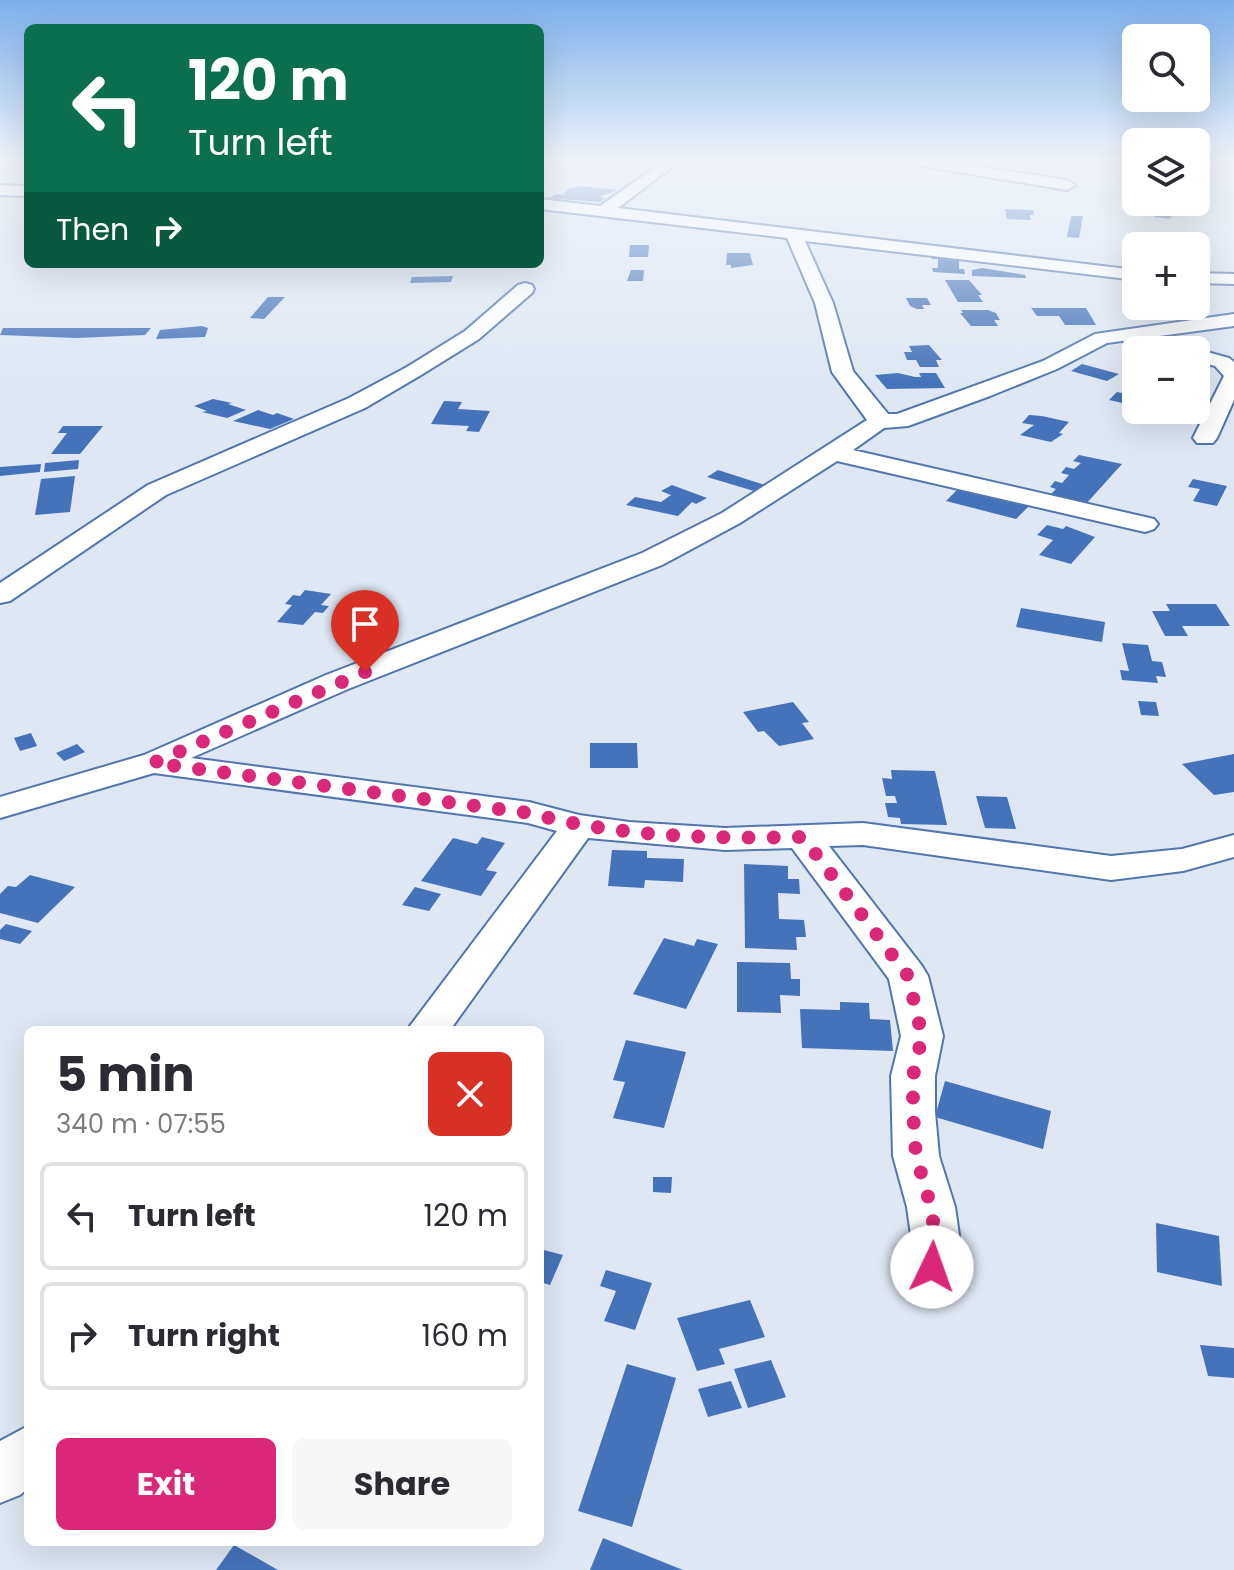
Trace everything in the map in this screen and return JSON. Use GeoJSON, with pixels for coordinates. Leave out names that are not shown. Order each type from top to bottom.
{"type":"FeatureCollection","features":[{"type":"Feature","properties":{"kind":"street"},"geometry":{"type":"LineString","coordinates":[[794,235],[824,303],[843,372],[869,402],[878,421]]}},
{"type":"Feature","properties":{"kind":"street"},"geometry":{"type":"LineString","coordinates":[[797,235],[1122,273]]}},
{"type":"Feature","properties":{"kind":"street"},"geometry":{"type":"LineString","coordinates":[[1210,278],[1234,279]]}},
{"type":"Feature","properties":{"kind":"street"},"geometry":{"type":"LineString","coordinates":[[0,595],[157,490],[357,403],[414,371],[472,335],[525,289]]}},
{"type":"Feature","properties":{"kind":"street"},"geometry":{"type":"LineString","coordinates":[[0,808],[153,763],[337,682],[652,559],[731,518],[834,453],[878,421],[900,421],[1008,381],[1050,365],[1102,338],[1234,320]]}},
{"type":"Feature","properties":{"kind":"street"},"geometry":{"type":"LineString","coordinates":[[1102,338],[1122,341]]}},
{"type":"Feature","properties":{"kind":"street"},"geometry":{"type":"LineString","coordinates":[[1205,438],[1234,375],[1222,362],[1210,359]]}},
{"type":"Feature","properties":{"kind":"street"},"geometry":{"type":"LineString","coordinates":[[834,453],[1145,524]]}},
{"type":"Feature","properties":{"kind":"street"},"geometry":{"type":"LineString","coordinates":[[153,763],[529,813],[579,826],[629,833],[725,839],[863,834],[1111,868],[1183,860],[1234,846]]}},
{"type":"Feature","properties":{"kind":"street"},"geometry":{"type":"LineString","coordinates":[[431,1026],[579,826]]}},
{"type":"Feature","properties":{"kind":"street"},"geometry":{"type":"LineString","coordinates":[[803,837],[908,976],[922,1036],[913,1076],[913,1112],[916,1156],[931,1207],[935,1235],[932,1267]]}},
{"type":"Feature","properties":{"kind":"street"},"geometry":{"type":"LineString","coordinates":[[0,1476],[24,1455]]}},
{"type":"Feature","properties":{"kind":"building"},"geometry":{"type":"Polygon","coordinates":[[[630,245],[649,245],[648,257],[629,257],[630,245]]]}},
{"type":"Feature","properties":{"kind":"building"},"geometry":{"type":"Polygon","coordinates":[[[727,253],[750,253],[753,265],[731,268],[731,265],[726,265],[727,253]]]}},
{"type":"Feature","properties":{"kind":"building"},"geometry":{"type":"Polygon","coordinates":[[[932,255],[963,257],[959,260],[959,269],[964,269],[965,274],[933,272],[932,268],[938,268],[938,259],[932,259],[932,255]]]}},
{"type":"Feature","properties":{"kind":"building"},"geometry":{"type":"Polygon","coordinates":[[[982,268],[1025,275],[1026,278],[972,276],[972,270],[982,268]]]}},
{"type":"Feature","properties":{"kind":"building"},"geometry":{"type":"Polygon","coordinates":[[[631,270],[644,270],[643,281],[627,281],[631,270]]]}},
{"type":"Feature","properties":{"kind":"building"},"geometry":{"type":"Polygon","coordinates":[[[453,276],[451,282],[410,283],[412,277],[453,276]]]}},
{"type":"Feature","properties":{"kind":"building"},"geometry":{"type":"Polygon","coordinates":[[[945,280],[969,280],[982,295],[978,295],[983,302],[958,302],[945,280]]]}},
{"type":"Feature","properties":{"kind":"building"},"geometry":{"type":"Polygon","coordinates":[[[268,297],[285,297],[264,319],[250,318],[268,297]]]}},
{"type":"Feature","properties":{"kind":"building"},"geometry":{"type":"Polygon","coordinates":[[[906,298],[927,298],[931,305],[922,305],[924,309],[917,309],[910,306],[906,298]]]}},
{"type":"Feature","properties":{"kind":"building"},"geometry":{"type":"Polygon","coordinates":[[[1031,308],[1086,308],[1096,325],[1065,325],[1059,316],[1037,316],[1031,308]]]}},
{"type":"Feature","properties":{"kind":"building"},"geometry":{"type":"Polygon","coordinates":[[[961,310],[996,313],[1000,320],[994,320],[998,326],[971,326],[960,313],[963,313],[961,310]]]}},
{"type":"Feature","properties":{"kind":"building"},"geometry":{"type":"Polygon","coordinates":[[[3,328],[151,328],[145,335],[77,338],[0,335],[3,328]]]}},
{"type":"Feature","properties":{"kind":"building"},"geometry":{"type":"Polygon","coordinates":[[[208,328],[205,337],[156,339],[160,330],[208,328]]]}},
{"type":"Feature","properties":{"kind":"building"},"geometry":{"type":"Polygon","coordinates":[[[929,345],[942,360],[936,360],[939,367],[920,367],[916,360],[907,360],[904,352],[912,352],[909,346],[929,345]]]}},
{"type":"Feature","properties":{"kind":"building"},"geometry":{"type":"Polygon","coordinates":[[[1082,364],[1119,374],[1107,381],[1071,371],[1082,364]]]}},
{"type":"Feature","properties":{"kind":"building"},"geometry":{"type":"Polygon","coordinates":[[[898,373],[921,377],[919,373],[936,373],[945,388],[887,389],[875,375],[898,373]]]}},
{"type":"Feature","properties":{"kind":"building"},"geometry":{"type":"Polygon","coordinates":[[[1117,392],[1122,393],[1122,403],[1109,400],[1117,392]]]}},
{"type":"Feature","properties":{"kind":"building"},"geometry":{"type":"Polygon","coordinates":[[[213,399],[246,410],[227,418],[202,412],[207,411],[194,406],[213,399]]]}},
{"type":"Feature","properties":{"kind":"building"},"geometry":{"type":"Polygon","coordinates":[[[444,401],[462,402],[458,409],[490,411],[479,432],[466,431],[469,426],[431,424],[444,401]]]}},
{"type":"Feature","properties":{"kind":"building"},"geometry":{"type":"Polygon","coordinates":[[[258,410],[294,419],[270,429],[233,421],[258,410]]]}},
{"type":"Feature","properties":{"kind":"building"},"geometry":{"type":"Polygon","coordinates":[[[1029,415],[1069,422],[1059,433],[1063,434],[1051,442],[1020,435],[1034,425],[1022,423],[1029,415]]]}},
{"type":"Feature","properties":{"kind":"building"},"geometry":{"type":"Polygon","coordinates":[[[63,426],[103,426],[80,454],[51,454],[67,433],[58,433],[63,426]]]}},
{"type":"Feature","properties":{"kind":"building"},"geometry":{"type":"Polygon","coordinates":[[[1079,455],[1122,464],[1085,505],[1049,496],[1056,489],[1050,487],[1055,481],[1062,483],[1069,475],[1061,473],[1066,467],[1074,469],[1081,463],[1073,461],[1079,455]]]}},
{"type":"Feature","properties":{"kind":"building"},"geometry":{"type":"Polygon","coordinates":[[[79,460],[78,469],[44,472],[45,463],[79,460]]]}},
{"type":"Feature","properties":{"kind":"building"},"geometry":{"type":"Polygon","coordinates":[[[41,464],[40,472],[0,476],[0,467],[41,464]]]}},
{"type":"Feature","properties":{"kind":"building"},"geometry":{"type":"Polygon","coordinates":[[[718,470],[765,485],[754,491],[707,477],[718,470]]]}},
{"type":"Feature","properties":{"kind":"building"},"geometry":{"type":"Polygon","coordinates":[[[75,476],[70,512],[35,515],[41,479],[75,476]]]}},
{"type":"Feature","properties":{"kind":"building"},"geometry":{"type":"Polygon","coordinates":[[[1193,479],[1227,486],[1217,506],[1193,501],[1200,489],[1188,487],[1193,479]]]}},
{"type":"Feature","properties":{"kind":"building"},"geometry":{"type":"Polygon","coordinates":[[[963,484],[988,495],[986,497],[1031,504],[1016,519],[946,501],[963,484]]]}},
{"type":"Feature","properties":{"kind":"building"},"geometry":{"type":"Polygon","coordinates":[[[672,485],[707,498],[696,504],[692,502],[678,516],[626,505],[635,497],[661,502],[671,495],[661,491],[672,485]]]}},
{"type":"Feature","properties":{"kind":"building"},"geometry":{"type":"Polygon","coordinates":[[[1047,525],[1063,529],[1066,526],[1095,537],[1071,564],[1039,555],[1053,540],[1037,535],[1047,525]]]}},
{"type":"Feature","properties":{"kind":"building"},"geometry":{"type":"Polygon","coordinates":[[[305,590],[331,594],[321,605],[329,606],[323,613],[315,612],[303,625],[277,622],[292,605],[285,604],[293,595],[300,596],[305,590]]]}},
{"type":"Feature","properties":{"kind":"building"},"geometry":{"type":"Polygon","coordinates":[[[1166,604],[1216,604],[1230,626],[1182,626],[1188,636],[1165,636],[1152,611],[1170,611],[1166,604]]]}},
{"type":"Feature","properties":{"kind":"building"},"geometry":{"type":"Polygon","coordinates":[[[1021,608],[1105,622],[1102,642],[1016,627],[1021,608]]]}},
{"type":"Feature","properties":{"kind":"building"},"geometry":{"type":"Polygon","coordinates":[[[1122,643],[1148,645],[1152,661],[1162,662],[1166,677],[1156,676],[1158,683],[1122,680],[1120,670],[1129,671],[1122,643]]]}},
{"type":"Feature","properties":{"kind":"building"},"geometry":{"type":"Polygon","coordinates":[[[1138,701],[1156,702],[1159,716],[1141,715],[1138,701]]]}},
{"type":"Feature","properties":{"kind":"building"},"geometry":{"type":"Polygon","coordinates":[[[793,702],[809,722],[802,723],[814,739],[779,746],[764,731],[758,732],[743,712],[793,702]]]}},
{"type":"Feature","properties":{"kind":"building"},"geometry":{"type":"Polygon","coordinates":[[[31,733],[37,746],[20,751],[14,738],[31,733]]]}},
{"type":"Feature","properties":{"kind":"building"},"geometry":{"type":"Polygon","coordinates":[[[590,743],[637,743],[638,768],[590,768],[590,743]]]}},
{"type":"Feature","properties":{"kind":"building"},"geometry":{"type":"Polygon","coordinates":[[[77,744],[85,752],[64,761],[56,753],[77,744]]]}},
{"type":"Feature","properties":{"kind":"building"},"geometry":{"type":"Polygon","coordinates":[[[1234,754],[1234,792],[1214,795],[1182,764],[1234,754]]]}},
{"type":"Feature","properties":{"kind":"building"},"geometry":{"type":"Polygon","coordinates":[[[891,770],[935,771],[947,825],[901,824],[900,818],[888,817],[885,803],[897,803],[895,796],[886,796],[882,778],[892,779],[891,770]]]}},
{"type":"Feature","properties":{"kind":"building"},"geometry":{"type":"Polygon","coordinates":[[[976,796],[1007,797],[1016,829],[985,828],[976,796]]]}},
{"type":"Feature","properties":{"kind":"building"},"geometry":{"type":"Polygon","coordinates":[[[482,837],[505,843],[486,870],[497,872],[481,896],[421,881],[453,838],[477,844],[482,837]]]}},
{"type":"Feature","properties":{"kind":"building"},"geometry":{"type":"Polygon","coordinates":[[[612,850],[647,851],[647,858],[684,859],[683,882],[645,880],[644,888],[608,886],[612,850]]]}},
{"type":"Feature","properties":{"kind":"building"},"geometry":{"type":"Polygon","coordinates":[[[744,864],[788,866],[788,879],[799,879],[800,894],[778,893],[779,919],[804,920],[806,937],[796,937],[797,950],[745,948],[744,864]]]}},
{"type":"Feature","properties":{"kind":"building"},"geometry":{"type":"Polygon","coordinates":[[[30,875],[75,887],[38,923],[0,913],[0,894],[8,886],[16,887],[30,875]]]}},
{"type":"Feature","properties":{"kind":"building"},"geometry":{"type":"Polygon","coordinates":[[[415,887],[441,894],[429,911],[402,905],[415,887]]]}},
{"type":"Feature","properties":{"kind":"building"},"geometry":{"type":"Polygon","coordinates":[[[6,924],[32,931],[20,944],[0,939],[0,930],[6,924]]]}},
{"type":"Feature","properties":{"kind":"building"},"geometry":{"type":"Polygon","coordinates":[[[664,938],[694,946],[697,939],[718,944],[686,1009],[633,994],[664,938]]]}},
{"type":"Feature","properties":{"kind":"building"},"geometry":{"type":"Polygon","coordinates":[[[737,962],[790,963],[791,979],[800,979],[800,996],[780,995],[781,1013],[737,1012],[737,962]]]}},
{"type":"Feature","properties":{"kind":"building"},"geometry":{"type":"Polygon","coordinates":[[[840,1002],[869,1003],[870,1019],[890,1020],[893,1051],[802,1048],[800,1009],[840,1010],[840,1002]]]}},
{"type":"Feature","properties":{"kind":"building"},"geometry":{"type":"Polygon","coordinates":[[[626,1040],[686,1052],[664,1128],[613,1118],[625,1082],[613,1080],[626,1040]]]}},
{"type":"Feature","properties":{"kind":"building"},"geometry":{"type":"Polygon","coordinates":[[[945,1081],[1051,1111],[1043,1149],[935,1117],[945,1081]]]}},
{"type":"Feature","properties":{"kind":"building"},"geometry":{"type":"Polygon","coordinates":[[[653,1177],[672,1177],[671,1193],[653,1192],[653,1177]]]}},
{"type":"Feature","properties":{"kind":"building"},"geometry":{"type":"Polygon","coordinates":[[[1156,1223],[1219,1236],[1222,1286],[1157,1272],[1156,1223]]]}},
{"type":"Feature","properties":{"kind":"building"},"geometry":{"type":"Polygon","coordinates":[[[544,1250],[563,1255],[550,1285],[544,1283],[544,1250]]]}},
{"type":"Feature","properties":{"kind":"building"},"geometry":{"type":"Polygon","coordinates":[[[606,1270],[652,1283],[635,1330],[604,1321],[616,1291],[600,1286],[606,1270]]]}},
{"type":"Feature","properties":{"kind":"building"},"geometry":{"type":"Polygon","coordinates":[[[750,1300],[765,1337],[719,1349],[725,1364],[697,1371],[677,1318],[750,1300]]]}},
{"type":"Feature","properties":{"kind":"building"},"geometry":{"type":"Polygon","coordinates":[[[1200,1345],[1234,1348],[1234,1378],[1208,1376],[1200,1345]]]}},
{"type":"Feature","properties":{"kind":"building"},"geometry":{"type":"Polygon","coordinates":[[[771,1360],[786,1397],[748,1408],[734,1369],[771,1360]]]}},
{"type":"Feature","properties":{"kind":"building"},"geometry":{"type":"Polygon","coordinates":[[[627,1364],[676,1378],[632,1527],[578,1511],[627,1364]]]}},
{"type":"Feature","properties":{"kind":"building"},"geometry":{"type":"Polygon","coordinates":[[[731,1381],[742,1408],[708,1417],[698,1389],[731,1381]]]}},
{"type":"Feature","properties":{"kind":"building"},"geometry":{"type":"Polygon","coordinates":[[[603,1538],[683,1570],[590,1570],[603,1538]]]}},
{"type":"Feature","properties":{"kind":"building"},"geometry":{"type":"Polygon","coordinates":[[[236,1546],[278,1570],[216,1570],[236,1546]]]}},
{"type":"Feature","properties":{"kind":"route"},"geometry":{"type":"LineString","coordinates":[[365,672],[153,763],[529,813],[579,826],[629,833],[725,839],[803,837],[908,976],[922,1036],[913,1076],[913,1112],[916,1156],[931,1207],[935,1235],[932,1267]]}}]}
